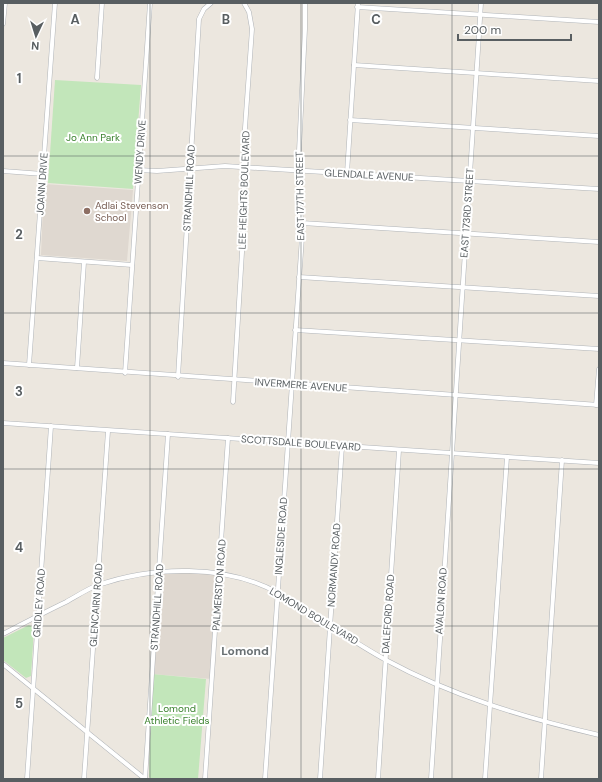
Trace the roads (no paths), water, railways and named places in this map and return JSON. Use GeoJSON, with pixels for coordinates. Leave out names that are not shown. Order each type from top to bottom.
{"type":"FeatureCollection","features":[{"type":"Feature","properties":{"kind":"street"},"geometry":{"type":"LineString","coordinates":[[3,24],[4,3]]}},
{"type":"Feature","properties":{"kind":"street","name":"JOANN DRIVE"},"geometry":{"type":"LineString","coordinates":[[29,365],[55,3]]}},
{"type":"Feature","properties":{"kind":"street"},"geometry":{"type":"LineString","coordinates":[[97,78],[102,3]]}},
{"type":"Feature","properties":{"kind":"street","name":"WENDY DRIVE"},"geometry":{"type":"LineString","coordinates":[[125,373],[150,3]]}},
{"type":"Feature","properties":{"kind":"street","name":"STRANDHILL ROAD"},"geometry":{"type":"LineString","coordinates":[[178,377],[199,19],[204,9],[210,3]]}},
{"type":"Feature","properties":{"kind":"street","name":"LEE HEIGHTS BOULEVARD"},"geometry":{"type":"LineString","coordinates":[[233,402],[244,219],[246,167],[244,142],[252,30],[249,12],[244,3]]}},
{"type":"Feature","properties":{"kind":"street","name":"EAST 177TH STREET"},"geometry":{"type":"LineString","coordinates":[[289,413],[302,223],[298,171],[305,3]]}},
{"type":"Feature","properties":{"kind":"street","name":"EAST 173RD STREET"},"geometry":{"type":"LineString","coordinates":[[454,423],[481,3]]}},
{"type":"Feature","properties":{"kind":"street"},"geometry":{"type":"LineString","coordinates":[[347,173],[357,5],[480,15],[599,22]]}},
{"type":"Feature","properties":{"kind":"street"},"geometry":{"type":"LineString","coordinates":[[354,64],[599,81]]}},
{"type":"Feature","properties":{"kind":"street"},"geometry":{"type":"LineString","coordinates":[[350,120],[599,136]]}},
{"type":"Feature","properties":{"kind":"street","name":"GLENDALE AVENUE"},"geometry":{"type":"LineString","coordinates":[[139,170],[157,171],[190,168],[246,167],[599,189]]}},
{"type":"Feature","properties":{"kind":"street"},"geometry":{"type":"LineString","coordinates":[[3,171],[43,174]]}},
{"type":"Feature","properties":{"kind":"street"},"geometry":{"type":"LineString","coordinates":[[302,223],[599,242]]}},
{"type":"Feature","properties":{"kind":"street"},"geometry":{"type":"LineString","coordinates":[[37,258],[132,265]]}},
{"type":"Feature","properties":{"kind":"street"},"geometry":{"type":"LineString","coordinates":[[77,368],[84,262]]}},
{"type":"Feature","properties":{"kind":"street"},"geometry":{"type":"LineString","coordinates":[[299,277],[599,296]]}},
{"type":"Feature","properties":{"kind":"street"},"geometry":{"type":"LineString","coordinates":[[295,330],[599,349]]}},
{"type":"Feature","properties":{"kind":"street","name":"INVERMERE AVENUE"},"geometry":{"type":"LineString","coordinates":[[3,363],[234,381],[598,405]]}},
{"type":"Feature","properties":{"kind":"street"},"geometry":{"type":"LineString","coordinates":[[598,405],[599,369]]}},
{"type":"Feature","properties":{"kind":"street","name":"INGLESIDE ROAD"},"geometry":{"type":"LineString","coordinates":[[265,779],[289,413]]}},
{"type":"Feature","properties":{"kind":"street","name":"SCOTTSDALE BOULEVARD"},"geometry":{"type":"LineString","coordinates":[[3,423],[599,463]]}},
{"type":"Feature","properties":{"kind":"street","name":"AVALON ROAD"},"geometry":{"type":"LineString","coordinates":[[431,779],[454,423]]}},
{"type":"Feature","properties":{"kind":"street","name":"GRIDLEY ROAD"},"geometry":{"type":"LineString","coordinates":[[27,779],[50,426]]}},
{"type":"Feature","properties":{"kind":"street","name":"GLENCAIRN ROAD"},"geometry":{"type":"LineString","coordinates":[[84,779],[108,431]]}},
{"type":"Feature","properties":{"kind":"street","name":"STRANDHILL ROAD"},"geometry":{"type":"LineString","coordinates":[[145,779],[168,434]]}},
{"type":"Feature","properties":{"kind":"street","name":"PALMERSTON ROAD"},"geometry":{"type":"LineString","coordinates":[[205,779],[220,575],[228,438]]}},
{"type":"Feature","properties":{"kind":"street","name":"NORMANDY ROAD"},"geometry":{"type":"LineString","coordinates":[[320,779],[342,446]]}},
{"type":"Feature","properties":{"kind":"street","name":"DALEFORD ROAD"},"geometry":{"type":"LineString","coordinates":[[378,779],[399,450]]}},
{"type":"Feature","properties":{"kind":"street"},"geometry":{"type":"LineString","coordinates":[[485,779],[507,457]]}},
{"type":"Feature","properties":{"kind":"street"},"geometry":{"type":"LineString","coordinates":[[541,779],[562,460]]}},
{"type":"Feature","properties":{"kind":"street","name":"LOMOND BOULEVARD"},"geometry":{"type":"LineString","coordinates":[[3,634],[97,586],[130,577],[159,572],[191,570],[248,580],[277,592],[385,660],[436,684],[490,705],[545,722],[599,735]]}},
{"type":"Feature","properties":{"kind":"street"},"geometry":{"type":"LineString","coordinates":[[3,664],[145,779]]}},
{"type":"Feature","properties":{"kind":"place","name":"Adlai Stevenson School"},"geometry":{"type":"Point","coordinates":[87,211]}},
{"type":"Feature","properties":{"kind":"district","name":"Lomond"},"geometry":{"type":"Point","coordinates":[245,651]}},
{"type":"Feature","properties":{"kind":"park label","name":"Jo Ann Park"},"geometry":{"type":"Point","coordinates":[93,137]}},
{"type":"Feature","properties":{"kind":"park label","name":"Lomond Athletic Fields"},"geometry":{"type":"Point","coordinates":[177,714]}}]}
